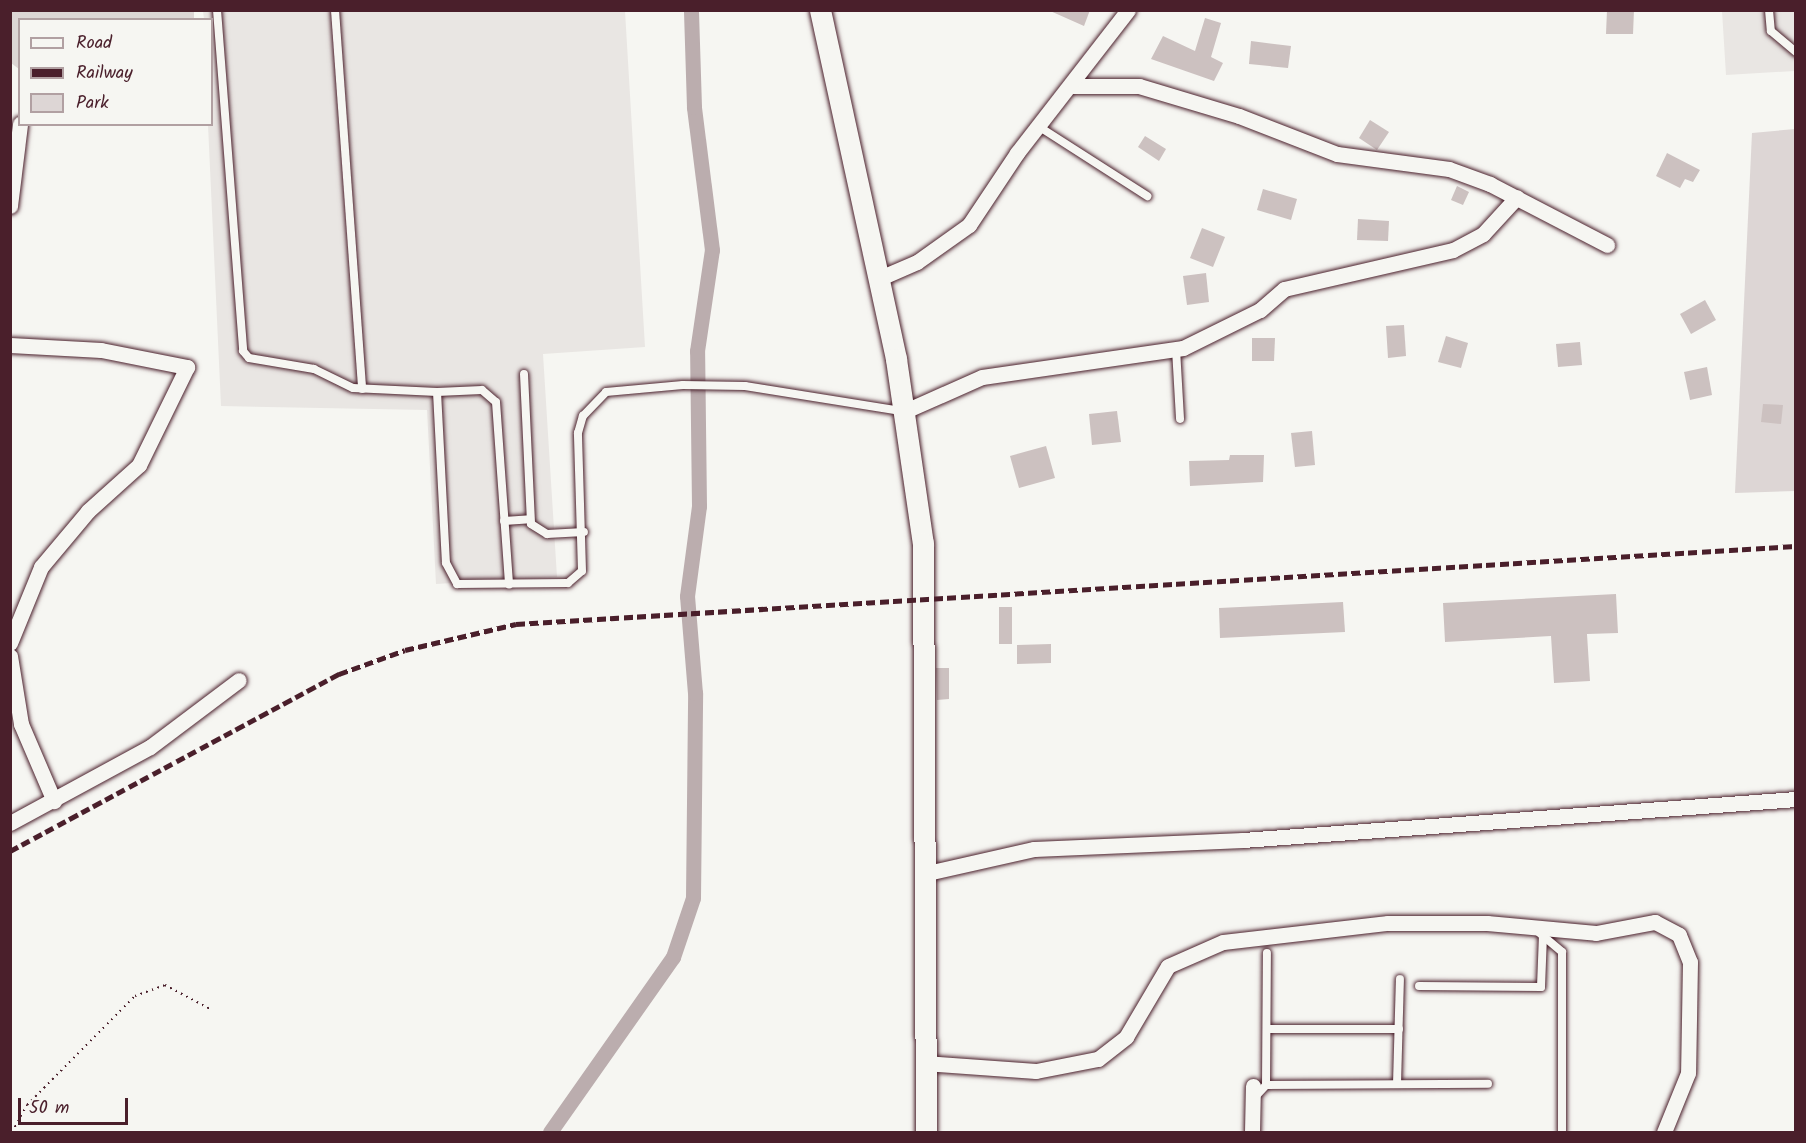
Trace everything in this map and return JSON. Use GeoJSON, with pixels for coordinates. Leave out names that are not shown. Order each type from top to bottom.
{"type":"FeatureCollection","features":[{"type":"Feature","properties":{"kind":"main road"},"geometry":{"type":"LineString","coordinates":[[820,10],[880,278],[923,543],[922,874],[926,1132]]}},
{"type":"Feature","properties":{"kind":"street"},"geometry":{"type":"LineString","coordinates":[[880,278],[917,262],[969,225],[1038,126],[1072,86],[1128,10]]}},
{"type":"Feature","properties":{"kind":"street"},"geometry":{"type":"LineString","coordinates":[[1072,86],[1139,86],[1239,116],[1337,154],[1449,169],[1517,198],[1608,245]]}},
{"type":"Feature","properties":{"kind":"street"},"geometry":{"type":"LineString","coordinates":[[10,206],[20,126]]}},
{"type":"Feature","properties":{"kind":"street"},"geometry":{"type":"LineString","coordinates":[[903,412],[982,377],[1176,349],[1260,310],[1284,289],[1453,250],[1483,234],[1517,198]]}},
{"type":"Feature","properties":{"kind":"street"},"geometry":{"type":"LineString","coordinates":[[10,345],[101,350],[187,367],[154,442],[128,481],[88,511],[41,567],[10,643]]}},
{"type":"Feature","properties":{"kind":"street"},"geometry":{"type":"LineString","coordinates":[[11,658],[21,724],[54,801]]}},
{"type":"Feature","properties":{"kind":"street"},"geometry":{"type":"LineString","coordinates":[[10,823],[150,747],[239,680]]}},
{"type":"Feature","properties":{"kind":"street"},"geometry":{"type":"LineString","coordinates":[[922,874],[1034,849],[1243,840],[1796,799]]}},
{"type":"Feature","properties":{"kind":"street"},"geometry":{"type":"LineString","coordinates":[[924,1063],[1036,1071],[1098,1059],[1126,1037],[1168,966],[1223,942],[1388,923],[1596,933],[1655,922],[1679,935],[1690,962],[1688,1073],[1664,1132]]}},
{"type":"Feature","properties":{"kind":"street"},"geometry":{"type":"LineString","coordinates":[[1252,1132],[1257,1090]]}},
{"type":"Feature","properties":{"kind":"lane"},"geometry":{"type":"LineString","coordinates":[[217,10],[243,351],[249,358],[314,369],[362,389],[437,392],[482,390],[494,397],[509,585]]}},
{"type":"Feature","properties":{"kind":"lane"},"geometry":{"type":"LineString","coordinates":[[335,10],[362,389]]}},
{"type":"Feature","properties":{"kind":"lane"},"geometry":{"type":"LineString","coordinates":[[1769,10],[1771,32],[1796,52]]}},
{"type":"Feature","properties":{"kind":"lane"},"geometry":{"type":"LineString","coordinates":[[1038,126],[1147,196]]}},
{"type":"Feature","properties":{"kind":"lane"},"geometry":{"type":"LineString","coordinates":[[1176,349],[1180,419]]}},
{"type":"Feature","properties":{"kind":"lane"},"geometry":{"type":"LineString","coordinates":[[524,374],[530,519]]}},
{"type":"Feature","properties":{"kind":"lane"},"geometry":{"type":"LineString","coordinates":[[437,392],[447,570],[463,586],[509,585],[576,578],[585,563],[578,433],[583,416],[606,392],[683,385],[776,389],[903,412]]}},
{"type":"Feature","properties":{"kind":"lane"},"geometry":{"type":"LineString","coordinates":[[504,521],[530,519],[547,534],[584,532]]}},
{"type":"Feature","properties":{"kind":"lane"},"geometry":{"type":"LineString","coordinates":[[1419,986],[1541,987],[1538,932]]}},
{"type":"Feature","properties":{"kind":"lane"},"geometry":{"type":"LineString","coordinates":[[1538,932],[1562,952],[1562,1132]]}},
{"type":"Feature","properties":{"kind":"lane"},"geometry":{"type":"LineString","coordinates":[[1267,953],[1267,1029],[1257,1090],[1397,1084],[1488,1084]]}},
{"type":"Feature","properties":{"kind":"lane"},"geometry":{"type":"LineString","coordinates":[[1397,1084],[1400,979]]}},
{"type":"Feature","properties":{"kind":"lane"},"geometry":{"type":"LineString","coordinates":[[1267,1029],[1399,1029]]}},
{"type":"Feature","properties":{"kind":"path"},"geometry":{"type":"LineString","coordinates":[[12,1132],[27,1106],[135,996],[165,985],[212,1010]]}},
{"type":"Feature","properties":{"kind":"shaded area"},"geometry":{"type":"Polygon","coordinates":[[[203,11],[625,11],[645,347],[543,354],[557,577],[436,584],[427,410],[221,406],[208,126],[213,126],[213,18],[204,18],[203,11]]]}},
{"type":"Feature","properties":{"kind":"shaded area"},"geometry":{"type":"Polygon","coordinates":[[[1722,11],[1795,11],[1795,71],[1726,75],[1722,11]]]}},
{"type":"Feature","properties":{"kind":"green space"},"geometry":{"type":"Polygon","coordinates":[[[194,10],[194,18],[18,18],[18,68],[11,63],[11,11],[194,10]]]}},
{"type":"Feature","properties":{"kind":"green space"},"geometry":{"type":"Polygon","coordinates":[[[1795,129],[1795,491],[1735,493],[1752,133],[1795,129]]]}},
{"type":"Feature","properties":{"kind":"building"},"geometry":{"type":"Polygon","coordinates":[[[1048,10],[1090,10],[1084,26],[1048,10]]]}},
{"type":"Feature","properties":{"kind":"building"},"geometry":{"type":"Polygon","coordinates":[[[1607,10],[1634,10],[1633,34],[1606,34],[1607,10]]]}},
{"type":"Feature","properties":{"kind":"building"},"geometry":{"type":"Polygon","coordinates":[[[1205,18],[1221,23],[1211,57],[1223,63],[1214,81],[1151,59],[1163,36],[1195,51],[1205,18]]]}},
{"type":"Feature","properties":{"kind":"building"},"geometry":{"type":"Polygon","coordinates":[[[1251,41],[1291,46],[1288,68],[1249,64],[1251,41]]]}},
{"type":"Feature","properties":{"kind":"building"},"geometry":{"type":"Polygon","coordinates":[[[1370,120],[1389,132],[1377,150],[1359,138],[1370,120]]]}},
{"type":"Feature","properties":{"kind":"building"},"geometry":{"type":"Polygon","coordinates":[[[1145,136],[1166,149],[1159,161],[1138,147],[1145,136]]]}},
{"type":"Feature","properties":{"kind":"building"},"geometry":{"type":"Polygon","coordinates":[[[1667,153],[1700,170],[1693,182],[1685,179],[1680,188],[1656,176],[1667,153]]]}},
{"type":"Feature","properties":{"kind":"building"},"geometry":{"type":"Polygon","coordinates":[[[1457,186],[1469,192],[1463,205],[1451,200],[1457,186]]]}},
{"type":"Feature","properties":{"kind":"building"},"geometry":{"type":"Polygon","coordinates":[[[1263,189],[1297,199],[1291,220],[1257,210],[1263,189]]]}},
{"type":"Feature","properties":{"kind":"building"},"geometry":{"type":"Polygon","coordinates":[[[1358,219],[1389,221],[1388,241],[1357,240],[1358,219]]]}},
{"type":"Feature","properties":{"kind":"building"},"geometry":{"type":"Polygon","coordinates":[[[1202,228],[1225,237],[1213,267],[1190,258],[1202,228]]]}},
{"type":"Feature","properties":{"kind":"building"},"geometry":{"type":"Polygon","coordinates":[[[1206,273],[1209,302],[1187,305],[1183,276],[1206,273]]]}},
{"type":"Feature","properties":{"kind":"building"},"geometry":{"type":"Polygon","coordinates":[[[1705,300],[1716,320],[1691,334],[1680,314],[1705,300]]]}},
{"type":"Feature","properties":{"kind":"building"},"geometry":{"type":"Polygon","coordinates":[[[1404,325],[1406,356],[1388,358],[1386,326],[1404,325]]]}},
{"type":"Feature","properties":{"kind":"building"},"geometry":{"type":"Polygon","coordinates":[[[1446,336],[1468,343],[1461,368],[1438,362],[1446,336]]]}},
{"type":"Feature","properties":{"kind":"building"},"geometry":{"type":"Polygon","coordinates":[[[1252,338],[1275,338],[1274,361],[1252,361],[1252,338]]]}},
{"type":"Feature","properties":{"kind":"building"},"geometry":{"type":"Polygon","coordinates":[[[1580,342],[1582,365],[1558,367],[1556,344],[1580,342]]]}},
{"type":"Feature","properties":{"kind":"building"},"geometry":{"type":"Polygon","coordinates":[[[1707,367],[1712,395],[1690,400],[1684,372],[1707,367]]]}},
{"type":"Feature","properties":{"kind":"building"},"geometry":{"type":"Polygon","coordinates":[[[1763,404],[1783,405],[1781,424],[1761,422],[1763,404]]]}},
{"type":"Feature","properties":{"kind":"building"},"geometry":{"type":"Polygon","coordinates":[[[1117,411],[1121,442],[1092,445],[1089,414],[1117,411]]]}},
{"type":"Feature","properties":{"kind":"building"},"geometry":{"type":"Polygon","coordinates":[[[1312,431],[1315,465],[1295,467],[1291,433],[1312,431]]]}},
{"type":"Feature","properties":{"kind":"building"},"geometry":{"type":"Polygon","coordinates":[[[1046,446],[1055,478],[1019,488],[1010,456],[1046,446]]]}},
{"type":"Feature","properties":{"kind":"building"},"geometry":{"type":"Polygon","coordinates":[[[1230,455],[1264,455],[1263,482],[1190,486],[1189,461],[1229,460],[1230,455]]]}},
{"type":"Feature","properties":{"kind":"building"},"geometry":{"type":"Polygon","coordinates":[[[1616,594],[1618,633],[1587,634],[1590,681],[1554,683],[1551,636],[1445,642],[1443,603],[1616,594]]]}},
{"type":"Feature","properties":{"kind":"building"},"geometry":{"type":"Polygon","coordinates":[[[1343,602],[1345,632],[1220,638],[1219,608],[1343,602]]]}},
{"type":"Feature","properties":{"kind":"building"},"geometry":{"type":"Polygon","coordinates":[[[999,607],[1012,607],[1012,644],[999,644],[999,607]]]}},
{"type":"Feature","properties":{"kind":"building"},"geometry":{"type":"Polygon","coordinates":[[[1051,644],[1051,663],[1017,664],[1017,645],[1051,644]]]}},
{"type":"Feature","properties":{"kind":"building"},"geometry":{"type":"Polygon","coordinates":[[[936,668],[949,668],[949,699],[937,700],[936,668]]]}},
{"type":"Feature","properties":{"kind":"waterway"},"geometry":{"type":"LineString","coordinates":[[550,1132],[673,957],[693,898],[695,693],[687,596],[699,506],[697,351],[712,250],[694,107],[691,10]]}},
{"type":"Feature","properties":{"kind":"railway"},"geometry":{"type":"LineString","coordinates":[[10,851],[339,674],[405,650],[516,624],[1796,546]]}}]}
